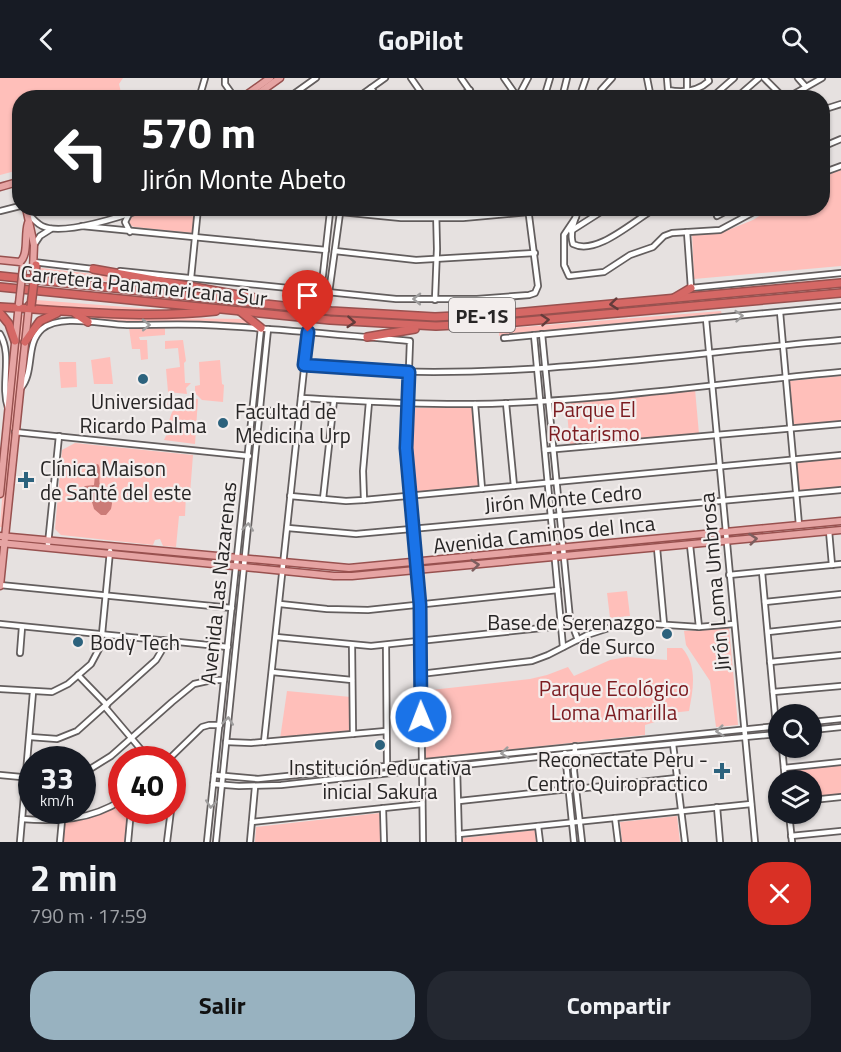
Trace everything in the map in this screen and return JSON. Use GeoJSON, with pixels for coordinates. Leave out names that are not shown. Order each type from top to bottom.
{"type":"FeatureCollection","features":[{"type":"Feature","properties":{"kind":"highway"},"geometry":{"type":"LineString","coordinates":[[30,307],[34,263]]}},
{"type":"Feature","properties":{"kind":"highway"},"geometry":{"type":"LineString","coordinates":[[93,268],[293,306]]}},
{"type":"Feature","properties":{"kind":"highway","name":"Carretera Panamericana Sur"},"geometry":{"type":"LineString","coordinates":[[0,276],[384,315],[455,316],[672,299]]}},
{"type":"Feature","properties":{"kind":"highway","name":"PE-1S"},"geometry":{"type":"LineString","coordinates":[[672,299],[841,283]]}},
{"type":"Feature","properties":{"kind":"highway","name":"Carretera Panamericana Sur"},"geometry":{"type":"LineString","coordinates":[[0,286],[372,324],[436,326],[516,322],[841,293]]}},
{"type":"Feature","properties":{"kind":"highway"},"geometry":{"type":"LineString","coordinates":[[672,299],[691,288]]}},
{"type":"Feature","properties":{"kind":"highway"},"geometry":{"type":"LineString","coordinates":[[0,306],[19,305],[75,313],[178,315],[231,310]]}},
{"type":"Feature","properties":{"kind":"highway"},"geometry":{"type":"LineString","coordinates":[[240,311],[265,329]]}},
{"type":"Feature","properties":{"kind":"highway"},"geometry":{"type":"LineString","coordinates":[[25,342],[40,321],[60,312]]}},
{"type":"Feature","properties":{"kind":"highway"},"geometry":{"type":"LineString","coordinates":[[0,313],[9,324],[15,341]]}},
{"type":"Feature","properties":{"kind":"highway"},"geometry":{"type":"LineString","coordinates":[[75,313],[88,322]]}},
{"type":"Feature","properties":{"kind":"highway"},"geometry":{"type":"LineString","coordinates":[[367,337],[436,326]]}},
{"type":"Feature","properties":{"kind":"main road"},"geometry":{"type":"LineString","coordinates":[[253,90],[270,78]]}},
{"type":"Feature","properties":{"kind":"main road"},"geometry":{"type":"LineString","coordinates":[[263,90],[280,78]]}},
{"type":"Feature","properties":{"kind":"main road"},"geometry":{"type":"LineString","coordinates":[[28,216],[34,245],[34,263]]}},
{"type":"Feature","properties":{"kind":"main road"},"geometry":{"type":"LineString","coordinates":[[0,494],[3,431],[8,408],[22,264],[29,221]]}},
{"type":"Feature","properties":{"kind":"main road"},"geometry":{"type":"LineString","coordinates":[[25,248],[34,263]]}},
{"type":"Feature","properties":{"kind":"main road"},"geometry":{"type":"LineString","coordinates":[[0,260],[22,264]]}},
{"type":"Feature","properties":{"kind":"main road"},"geometry":{"type":"LineString","coordinates":[[0,586],[2,539],[30,307]]}},
{"type":"Feature","properties":{"kind":"main road","name":"Avenida Caminos del Inca"},"geometry":{"type":"LineString","coordinates":[[48,544],[111,546],[349,568],[841,521]]}},
{"type":"Feature","properties":{"kind":"main road","name":"Avenida Caminos del Inca"},"geometry":{"type":"LineString","coordinates":[[2,539],[110,554],[352,576],[841,530]]}},
{"type":"Feature","properties":{"kind":"street"},"geometry":{"type":"LineString","coordinates":[[299,90],[316,78]]}},
{"type":"Feature","properties":{"kind":"street"},"geometry":{"type":"LineString","coordinates":[[368,90],[385,78]]}},
{"type":"Feature","properties":{"kind":"street"},"geometry":{"type":"LineString","coordinates":[[461,78],[470,90]]}},
{"type":"Feature","properties":{"kind":"street"},"geometry":{"type":"LineString","coordinates":[[601,90],[612,78]]}},
{"type":"Feature","properties":{"kind":"street"},"geometry":{"type":"LineString","coordinates":[[692,90],[703,86],[709,81],[708,78]]}},
{"type":"Feature","properties":{"kind":"street"},"geometry":{"type":"LineString","coordinates":[[720,90],[734,78]]}},
{"type":"Feature","properties":{"kind":"street"},"geometry":{"type":"LineString","coordinates":[[746,90],[761,78],[775,90]]}},
{"type":"Feature","properties":{"kind":"street"},"geometry":{"type":"LineString","coordinates":[[798,78],[806,87]]}},
{"type":"Feature","properties":{"kind":"street"},"geometry":{"type":"LineString","coordinates":[[800,90],[822,78]]}},
{"type":"Feature","properties":{"kind":"street"},"geometry":{"type":"LineString","coordinates":[[32,216],[38,223],[54,228],[82,226],[121,216]]}},
{"type":"Feature","properties":{"kind":"street"},"geometry":{"type":"LineString","coordinates":[[128,216],[125,224],[131,232]]}},
{"type":"Feature","properties":{"kind":"street"},"geometry":{"type":"LineString","coordinates":[[191,278],[197,216]]}},
{"type":"Feature","properties":{"kind":"street"},"geometry":{"type":"LineString","coordinates":[[321,292],[330,216]]}},
{"type":"Feature","properties":{"kind":"street"},"geometry":{"type":"LineString","coordinates":[[329,293],[340,216]]}},
{"type":"Feature","properties":{"kind":"street"},"geometry":{"type":"LineString","coordinates":[[365,216],[382,218],[485,216]]}},
{"type":"Feature","properties":{"kind":"street"},"geometry":{"type":"LineString","coordinates":[[34,263],[329,293],[435,300],[529,295],[538,291],[529,216]]}},
{"type":"Feature","properties":{"kind":"street"},"geometry":{"type":"LineString","coordinates":[[571,231],[594,216]]}},
{"type":"Feature","properties":{"kind":"street"},"geometry":{"type":"LineString","coordinates":[[576,217],[571,231],[573,244],[580,247],[593,246],[643,216]]}},
{"type":"Feature","properties":{"kind":"street"},"geometry":{"type":"LineString","coordinates":[[576,217],[564,235],[564,265],[569,276],[604,273],[630,255],[653,247],[664,236],[672,233],[720,230],[746,216]]}},
{"type":"Feature","properties":{"kind":"street"},"geometry":{"type":"LineString","coordinates":[[435,300],[437,218]]}},
{"type":"Feature","properties":{"kind":"street"},"geometry":{"type":"LineString","coordinates":[[82,226],[326,250]]}},
{"type":"Feature","properties":{"kind":"street"},"geometry":{"type":"LineString","coordinates":[[34,245],[40,236],[54,228]]}},
{"type":"Feature","properties":{"kind":"street"},"geometry":{"type":"LineString","coordinates":[[687,232],[691,288],[841,273]]}},
{"type":"Feature","properties":{"kind":"street"},"geometry":{"type":"LineString","coordinates":[[334,251],[381,257],[437,260],[535,253]]}},
{"type":"Feature","properties":{"kind":"street"},"geometry":{"type":"LineString","coordinates":[[504,339],[841,306]]}},
{"type":"Feature","properties":{"kind":"street"},"geometry":{"type":"LineString","coordinates":[[780,312],[800,525]]}},
{"type":"Feature","properties":{"kind":"street","name":"Jirón Loma Umbrosa"},"geometry":{"type":"LineString","coordinates":[[706,319],[755,842]]}},
{"type":"Feature","properties":{"kind":"street"},"geometry":{"type":"LineString","coordinates":[[20,389],[27,381],[33,343],[42,330],[57,323],[203,325],[410,341],[406,448],[420,605],[423,842]]}},
{"type":"Feature","properties":{"kind":"street","name":"Avenida Las Nazarenas"},"geometry":{"type":"LineString","coordinates":[[216,842],[240,567],[260,410],[265,329]]}},
{"type":"Feature","properties":{"kind":"street","name":"Avenida Las Nazarenas"},"geometry":{"type":"LineString","coordinates":[[241,559],[248,456],[265,329]]}},
{"type":"Feature","properties":{"kind":"street"},"geometry":{"type":"LineString","coordinates":[[264,742],[308,332]]}},
{"type":"Feature","properties":{"kind":"street"},"geometry":{"type":"LineString","coordinates":[[542,334],[570,619],[578,640]]}},
{"type":"Feature","properties":{"kind":"street"},"geometry":{"type":"LineString","coordinates":[[534,335],[563,647]]}},
{"type":"Feature","properties":{"kind":"street"},"geometry":{"type":"LineString","coordinates":[[0,336],[4,341],[6,354],[4,396],[8,408]]}},
{"type":"Feature","properties":{"kind":"street"},"geometry":{"type":"LineString","coordinates":[[304,365],[458,373],[546,368],[841,340]]}},
{"type":"Feature","properties":{"kind":"street"},"geometry":{"type":"LineString","coordinates":[[301,398],[406,405],[506,403],[712,386],[841,372]]}},
{"type":"Feature","properties":{"kind":"street"},"geometry":{"type":"LineString","coordinates":[[323,500],[334,400]]}},
{"type":"Feature","properties":{"kind":"street"},"geometry":{"type":"LineString","coordinates":[[364,500],[363,471],[369,402]]}},
{"type":"Feature","properties":{"kind":"street"},"geometry":{"type":"LineString","coordinates":[[506,403],[514,486]]}},
{"type":"Feature","properties":{"kind":"street"},"geometry":{"type":"LineString","coordinates":[[475,404],[483,489]]}},
{"type":"Feature","properties":{"kind":"street"},"geometry":{"type":"LineString","coordinates":[[260,410],[299,413]]}},
{"type":"Feature","properties":{"kind":"street"},"geometry":{"type":"LineString","coordinates":[[545,450],[841,424]]}},
{"type":"Feature","properties":{"kind":"street"},"geometry":{"type":"LineString","coordinates":[[15,432],[255,457]]}},
{"type":"Feature","properties":{"kind":"street"},"geometry":{"type":"LineString","coordinates":[[48,544],[59,436]]}},
{"type":"Feature","properties":{"kind":"street"},"geometry":{"type":"LineString","coordinates":[[290,496],[323,500],[364,500],[841,455]]}},
{"type":"Feature","properties":{"kind":"street","name":"Jirón Monte Cedro"},"geometry":{"type":"LineString","coordinates":[[288,528],[356,534],[841,490]]}},
{"type":"Feature","properties":{"kind":"street"},"geometry":{"type":"LineString","coordinates":[[829,531],[832,565]]}},
{"type":"Feature","properties":{"kind":"street"},"geometry":{"type":"LineString","coordinates":[[690,545],[699,627]]}},
{"type":"Feature","properties":{"kind":"street"},"geometry":{"type":"LineString","coordinates":[[0,689],[52,692],[78,675],[96,657],[102,634],[111,546]]}},
{"type":"Feature","properties":{"kind":"street"},"geometry":{"type":"LineString","coordinates":[[657,548],[664,624]]}},
{"type":"Feature","properties":{"kind":"street"},"geometry":{"type":"LineString","coordinates":[[729,574],[841,564]]}},
{"type":"Feature","properties":{"kind":"street","name":"Avenida Las Nazarenas"},"geometry":{"type":"LineString","coordinates":[[207,842],[232,608],[240,567]]}},
{"type":"Feature","properties":{"kind":"street"},"geometry":{"type":"LineString","coordinates":[[762,572],[774,704]]}},
{"type":"Feature","properties":{"kind":"street"},"geometry":{"type":"LineString","coordinates":[[0,586],[106,594],[232,608]]}},
{"type":"Feature","properties":{"kind":"street"},"geometry":{"type":"LineString","coordinates":[[280,604],[349,610],[558,590]]}},
{"type":"Feature","properties":{"kind":"street"},"geometry":{"type":"LineString","coordinates":[[765,602],[841,594]]}},
{"type":"Feature","properties":{"kind":"street"},"geometry":{"type":"LineString","coordinates":[[0,624],[228,647]]}},
{"type":"Feature","properties":{"kind":"street"},"geometry":{"type":"LineString","coordinates":[[420,674],[532,661],[597,631],[618,625],[664,624],[699,627],[734,624]]}},
{"type":"Feature","properties":{"kind":"street"},"geometry":{"type":"LineString","coordinates":[[768,632],[841,624]]}},
{"type":"Feature","properties":{"kind":"street"},"geometry":{"type":"LineString","coordinates":[[276,638],[352,645],[386,645],[561,626]]}},
{"type":"Feature","properties":{"kind":"street"},"geometry":{"type":"LineString","coordinates":[[20,653],[22,627]]}},
{"type":"Feature","properties":{"kind":"street"},"geometry":{"type":"LineString","coordinates":[[30,737],[64,738],[82,728],[156,660],[162,650],[164,640]]}},
{"type":"Feature","properties":{"kind":"street"},"geometry":{"type":"LineString","coordinates":[[352,645],[353,734]]}},
{"type":"Feature","properties":{"kind":"street"},"geometry":{"type":"LineString","coordinates":[[386,645],[387,765]]}},
{"type":"Feature","properties":{"kind":"street"},"geometry":{"type":"LineString","coordinates":[[771,662],[841,655]]}},
{"type":"Feature","properties":{"kind":"street"},"geometry":{"type":"LineString","coordinates":[[272,672],[352,680]]}},
{"type":"Feature","properties":{"kind":"street"},"geometry":{"type":"LineString","coordinates":[[78,675],[137,746]]}},
{"type":"Feature","properties":{"kind":"street"},"geometry":{"type":"LineString","coordinates":[[96,767],[194,684],[224,680]]}},
{"type":"Feature","properties":{"kind":"street"},"geometry":{"type":"LineString","coordinates":[[773,692],[841,686]]}},
{"type":"Feature","properties":{"kind":"street"},"geometry":{"type":"LineString","coordinates":[[30,746],[33,692]]}},
{"type":"Feature","properties":{"kind":"street"},"geometry":{"type":"LineString","coordinates":[[822,721],[841,719]]}},
{"type":"Feature","properties":{"kind":"street"},"geometry":{"type":"LineString","coordinates":[[182,746],[202,727],[209,724],[220,725]]}},
{"type":"Feature","properties":{"kind":"street"},"geometry":{"type":"LineString","coordinates":[[214,776],[258,779],[768,727]]}},
{"type":"Feature","properties":{"kind":"street"},"geometry":{"type":"LineString","coordinates":[[822,729],[841,727]]}},
{"type":"Feature","properties":{"kind":"street"},"geometry":{"type":"LineString","coordinates":[[226,742],[264,742],[386,731]]}},
{"type":"Feature","properties":{"kind":"street"},"geometry":{"type":"LineString","coordinates":[[213,784],[281,786],[574,753],[768,735]]}},
{"type":"Feature","properties":{"kind":"street"},"geometry":{"type":"LineString","coordinates":[[673,744],[685,842]]}},
{"type":"Feature","properties":{"kind":"street"},"geometry":{"type":"LineString","coordinates":[[575,746],[576,789],[582,842]]}},
{"type":"Feature","properties":{"kind":"street"},"geometry":{"type":"LineString","coordinates":[[563,747],[566,754],[574,842]]}},
{"type":"Feature","properties":{"kind":"street"},"geometry":{"type":"LineString","coordinates":[[783,758],[784,768],[841,762]]}},
{"type":"Feature","properties":{"kind":"street"},"geometry":{"type":"LineString","coordinates":[[458,766],[459,842]]}},
{"type":"Feature","properties":{"kind":"street"},"geometry":{"type":"LineString","coordinates":[[0,775],[18,777]]}},
{"type":"Feature","properties":{"kind":"street"},"geometry":{"type":"LineString","coordinates":[[576,789],[677,778]]}},
{"type":"Feature","properties":{"kind":"street"},"geometry":{"type":"LineString","coordinates":[[250,842],[255,787]]}},
{"type":"Feature","properties":{"kind":"street"},"geometry":{"type":"LineString","coordinates":[[459,801],[568,789]]}},
{"type":"Feature","properties":{"kind":"street"},"geometry":{"type":"LineString","coordinates":[[822,799],[841,797]]}},
{"type":"Feature","properties":{"kind":"street"},"geometry":{"type":"LineString","coordinates":[[252,822],[422,804]]}},
{"type":"Feature","properties":{"kind":"street"},"geometry":{"type":"LineString","coordinates":[[459,834],[751,804]]}},
{"type":"Feature","properties":{"kind":"street"},"geometry":{"type":"LineString","coordinates":[[717,807],[720,842]]}},
{"type":"Feature","properties":{"kind":"street"},"geometry":{"type":"LineString","coordinates":[[383,808],[384,842]]}},
{"type":"Feature","properties":{"kind":"street"},"geometry":{"type":"LineString","coordinates":[[615,818],[618,842]]}},
{"type":"Feature","properties":{"kind":"street"},"geometry":{"type":"LineString","coordinates":[[20,842],[22,824]]}},
{"type":"Feature","properties":{"kind":"street"},"geometry":{"type":"LineString","coordinates":[[60,842],[62,824]]}},
{"type":"Feature","properties":{"kind":"street"},"geometry":{"type":"LineString","coordinates":[[128,842],[130,824]]}},
{"type":"Feature","properties":{"kind":"street"},"geometry":{"type":"LineString","coordinates":[[168,842],[170,824]]}},
{"type":"Feature","properties":{"kind":"street"},"geometry":{"type":"LineString","coordinates":[[790,824],[791,839],[841,831]]}},
{"type":"Feature","properties":{"kind":"street"},"geometry":{"type":"LineString","coordinates":[[538,826],[540,842]]}},
{"type":"Feature","properties":{"kind":"green space"},"geometry":{"type":"Polygon","coordinates":[[[0,78],[123,78],[119,84],[120,90],[12,90],[12,172],[0,175],[0,78]]]}},
{"type":"Feature","properties":{"kind":"green space"},"geometry":{"type":"Polygon","coordinates":[[[841,170],[841,266],[694,279],[692,233],[723,232],[759,216],[830,216],[830,174],[841,170]]]}},
{"type":"Feature","properties":{"kind":"green space"},"geometry":{"type":"Polygon","coordinates":[[[130,216],[194,216],[192,233],[134,227],[130,225],[130,216]]]}},
{"type":"Feature","properties":{"kind":"green space"},"geometry":{"type":"Polygon","coordinates":[[[41,268],[137,279],[133,285],[44,273],[40,270],[41,268]]]}},
{"type":"Feature","properties":{"kind":"green space"},"geometry":{"type":"Polygon","coordinates":[[[36,300],[177,311],[175,313],[35,306],[36,300]]]}},
{"type":"Feature","properties":{"kind":"green space"},"geometry":{"type":"Polygon","coordinates":[[[721,311],[722,315],[499,336],[499,329],[721,311]]]}},
{"type":"Feature","properties":{"kind":"green space"},"geometry":{"type":"Polygon","coordinates":[[[21,315],[25,315],[3,527],[0,527],[4,473],[21,315]]]}},
{"type":"Feature","properties":{"kind":"green space"},"geometry":{"type":"Polygon","coordinates":[[[86,317],[243,319],[248,322],[246,325],[94,321],[86,317]]]}},
{"type":"Feature","properties":{"kind":"green space"},"geometry":{"type":"Polygon","coordinates":[[[129,328],[165,328],[165,335],[139,337],[140,340],[147,340],[148,359],[141,360],[140,349],[132,349],[129,328]]]}},
{"type":"Feature","properties":{"kind":"green space"},"geometry":{"type":"Polygon","coordinates":[[[183,340],[186,361],[184,363],[185,383],[191,383],[186,388],[187,394],[168,392],[166,369],[180,367],[178,348],[165,349],[165,341],[183,340]]]}},
{"type":"Feature","properties":{"kind":"green space"},"geometry":{"type":"Polygon","coordinates":[[[110,357],[113,384],[94,384],[91,360],[110,357]]]}},
{"type":"Feature","properties":{"kind":"green space"},"geometry":{"type":"Polygon","coordinates":[[[220,360],[222,384],[224,385],[223,402],[202,400],[195,393],[195,386],[200,385],[199,362],[220,360]]]}},
{"type":"Feature","properties":{"kind":"green space"},"geometry":{"type":"Polygon","coordinates":[[[59,362],[76,362],[77,387],[61,388],[59,362]]]}},
{"type":"Feature","properties":{"kind":"green space"},"geometry":{"type":"Polygon","coordinates":[[[841,376],[841,421],[792,425],[788,381],[841,376]]]}},
{"type":"Feature","properties":{"kind":"green space","name":"Parque El Rotarismo"},"geometry":{"type":"Polygon","coordinates":[[[695,389],[699,434],[570,446],[566,400],[695,389]]]}},
{"type":"Feature","properties":{"kind":"green space"},"geometry":{"type":"Polygon","coordinates":[[[172,397],[198,399],[195,444],[164,440],[174,409],[163,409],[172,397]]]}},
{"type":"Feature","properties":{"kind":"green space"},"geometry":{"type":"Polygon","coordinates":[[[473,407],[479,486],[412,493],[409,408],[473,407]]]}},
{"type":"Feature","properties":{"kind":"green space"},"geometry":{"type":"Polygon","coordinates":[[[75,443],[193,455],[190,494],[186,494],[185,516],[179,516],[176,547],[163,546],[160,539],[155,540],[153,545],[61,535],[55,529],[62,450],[75,443]]]}},
{"type":"Feature","properties":{"kind":"green space"},"geometry":{"type":"Polygon","coordinates":[[[841,458],[841,488],[798,492],[795,462],[841,458]]]}},
{"type":"Feature","properties":{"kind":"green space"},"geometry":{"type":"Polygon","coordinates":[[[627,591],[630,616],[610,618],[607,593],[627,591]]]}},
{"type":"Feature","properties":{"kind":"green space"},"geometry":{"type":"Polygon","coordinates":[[[729,628],[738,725],[716,727],[710,681],[686,645],[684,631],[729,628]]]}},
{"type":"Feature","properties":{"kind":"green space","name":"Parque Ecológico Loma Amarilla"},"geometry":{"type":"Polygon","coordinates":[[[667,648],[682,648],[690,662],[693,678],[689,711],[661,714],[655,722],[645,725],[645,735],[423,759],[422,691],[530,679],[568,667],[574,676],[610,660],[627,657],[667,660],[667,648]]]}},
{"type":"Feature","properties":{"kind":"green space"},"geometry":{"type":"Polygon","coordinates":[[[287,691],[351,697],[351,733],[280,739],[287,691]]]}},
{"type":"Feature","properties":{"kind":"green space"},"geometry":{"type":"Polygon","coordinates":[[[735,733],[732,736],[577,750],[579,748],[735,733]]]}},
{"type":"Feature","properties":{"kind":"green space"},"geometry":{"type":"Polygon","coordinates":[[[841,764],[841,795],[822,798],[822,770],[795,770],[841,764]]]}},
{"type":"Feature","properties":{"kind":"green space"},"geometry":{"type":"Polygon","coordinates":[[[108,808],[108,824],[126,824],[124,842],[62,842],[65,824],[96,824],[96,814],[108,808]]]}},
{"type":"Feature","properties":{"kind":"green space"},"geometry":{"type":"Polygon","coordinates":[[[380,813],[381,842],[255,842],[256,827],[380,813]]]}},
{"type":"Feature","properties":{"kind":"green space"},"geometry":{"type":"Polygon","coordinates":[[[677,816],[680,842],[622,842],[620,822],[677,816]]]}},
{"type":"Feature","properties":{"kind":"green space"},"geometry":{"type":"Polygon","coordinates":[[[535,830],[536,842],[463,842],[463,838],[535,830]]]}},
{"type":"Feature","properties":{"kind":"shaded area"},"geometry":{"type":"Polygon","coordinates":[[[98,464],[100,485],[110,492],[112,497],[111,509],[106,515],[101,515],[94,509],[92,502],[88,500],[82,489],[85,486],[94,485],[95,475],[89,471],[98,464]]]}},
{"type":"Feature","properties":{"kind":"place","name":"Universidad Ricardo Palma"},"geometry":{"type":"Point","coordinates":[143,379]}},
{"type":"Feature","properties":{"kind":"place","name":"Facultad de Medicina Urp"},"geometry":{"type":"Point","coordinates":[223,423]}},
{"type":"Feature","properties":{"kind":"place","name":"Clínica Maison de Santé del este"},"geometry":{"type":"Point","coordinates":[26,480]}},
{"type":"Feature","properties":{"kind":"place","name":"Base de Serenazgo de Surco"},"geometry":{"type":"Point","coordinates":[667,634]}},
{"type":"Feature","properties":{"kind":"place","name":"Body Tech"},"geometry":{"type":"Point","coordinates":[78,642]}},
{"type":"Feature","properties":{"kind":"place","name":"Institución educativa inicial Sakura"},"geometry":{"type":"Point","coordinates":[380,745]}},
{"type":"Feature","properties":{"kind":"place","name":"Reconectate Peru - Centro Quiropractico"},"geometry":{"type":"Point","coordinates":[722,771]}},
{"type":"Feature","properties":{"kind":"route"},"geometry":{"type":"LineString","coordinates":[[308,332],[304,365],[409,372],[406,448],[420,605],[421,717]]}}]}
